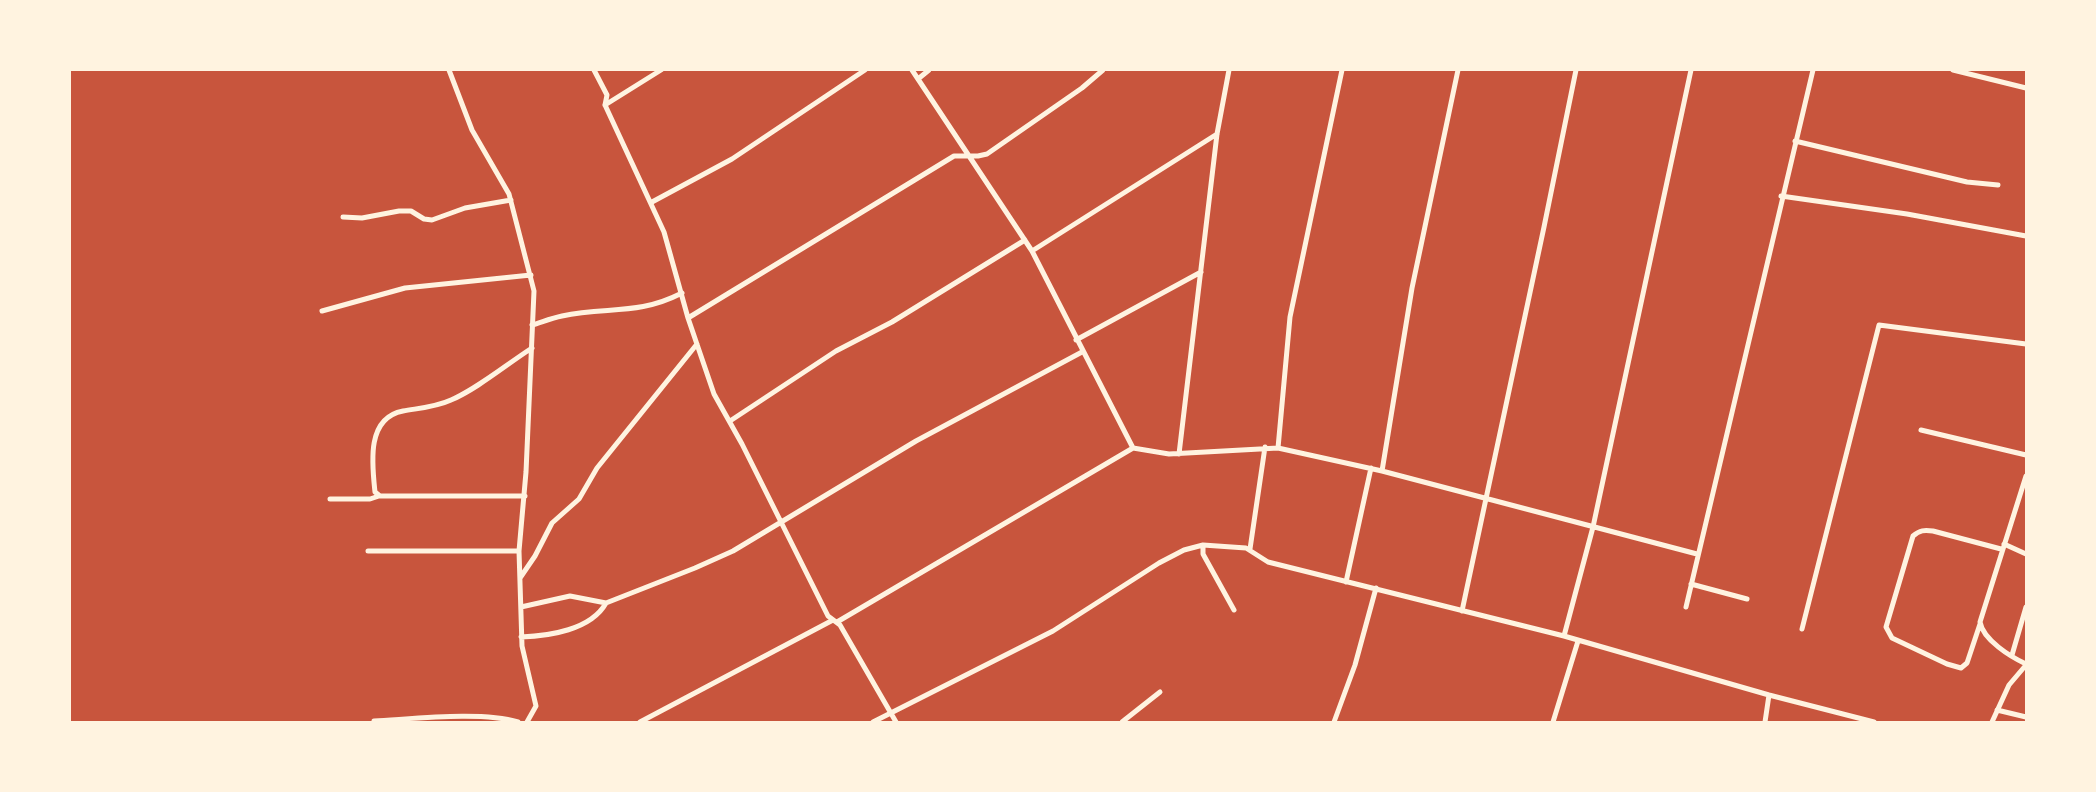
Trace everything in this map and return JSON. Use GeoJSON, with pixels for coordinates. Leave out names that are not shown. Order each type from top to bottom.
{"type":"FeatureCollection","features":[{"type":"Feature","properties":{"kind":"street"},"geometry":{"type":"LineString","coordinates":[[449,70],[472,130],[508,191],[534,291],[525,496],[519,551],[521,638],[527,673],[536,701],[536,709],[527,722]]}},
{"type":"Feature","properties":{"kind":"street"},"geometry":{"type":"LineString","coordinates":[[594,70],[606,95],[605,105],[630,161],[652,202],[670,249],[688,318],[714,394],[730,421],[828,616],[835,621],[896,722]]}},
{"type":"Feature","properties":{"kind":"street"},"geometry":{"type":"LineString","coordinates":[[605,105],[661,70]]}},
{"type":"Feature","properties":{"kind":"street"},"geometry":{"type":"LineString","coordinates":[[652,202],[732,159],[865,70]]}},
{"type":"Feature","properties":{"kind":"street"},"geometry":{"type":"LineString","coordinates":[[912,70],[1032,251],[1082,352],[1133,448]]}},
{"type":"Feature","properties":{"kind":"street"},"geometry":{"type":"LineString","coordinates":[[918,79],[929,70]]}},
{"type":"Feature","properties":{"kind":"street"},"geometry":{"type":"LineString","coordinates":[[688,318],[954,156],[987,154],[1086,85],[1103,70]]}},
{"type":"Feature","properties":{"kind":"street"},"geometry":{"type":"LineString","coordinates":[[1180,454],[1217,134],[1229,70]]}},
{"type":"Feature","properties":{"kind":"street"},"geometry":{"type":"LineString","coordinates":[[1278,448],[1291,309],[1342,70]]}},
{"type":"Feature","properties":{"kind":"street"},"geometry":{"type":"LineString","coordinates":[[1382,471],[1412,288],[1458,70]]}},
{"type":"Feature","properties":{"kind":"street"},"geometry":{"type":"LineString","coordinates":[[1462,611],[1576,70]]}},
{"type":"Feature","properties":{"kind":"street"},"geometry":{"type":"LineString","coordinates":[[1564,636],[1593,527],[1692,70]]}},
{"type":"Feature","properties":{"kind":"street"},"geometry":{"type":"LineString","coordinates":[[1686,607],[1781,196],[1813,70]]}},
{"type":"Feature","properties":{"kind":"street"},"geometry":{"type":"LineString","coordinates":[[1954,70],[2026,88]]}},
{"type":"Feature","properties":{"kind":"street"},"geometry":{"type":"LineString","coordinates":[[1032,251],[1217,134]]}},
{"type":"Feature","properties":{"kind":"street"},"geometry":{"type":"LineString","coordinates":[[1795,141],[1967,182],[1998,185]]}},
{"type":"Feature","properties":{"kind":"street"},"geometry":{"type":"LineString","coordinates":[[1781,196],[1908,214],[2026,236]]}},
{"type":"Feature","properties":{"kind":"street"},"geometry":{"type":"LineString","coordinates":[[344,217],[362,218],[399,211],[411,212],[424,219],[432,220],[465,208],[511,200]]}},
{"type":"Feature","properties":{"kind":"street"},"geometry":{"type":"LineString","coordinates":[[730,421],[836,351],[892,322],[1025,240]]}},
{"type":"Feature","properties":{"kind":"street"},"geometry":{"type":"LineString","coordinates":[[1076,340],[1201,272]]}},
{"type":"Feature","properties":{"kind":"street"},"geometry":{"type":"LineString","coordinates":[[322,310],[405,288],[531,275]]}},
{"type":"Feature","properties":{"kind":"street"},"geometry":{"type":"LineString","coordinates":[[532,325],[563,316],[636,309],[657,304],[682,293]]}},
{"type":"Feature","properties":{"kind":"street"},"geometry":{"type":"LineString","coordinates":[[1802,629],[1879,325],[2026,344]]}},
{"type":"Feature","properties":{"kind":"street"},"geometry":{"type":"LineString","coordinates":[[520,578],[535,556],[552,523],[579,499],[597,468],[697,344]]}},
{"type":"Feature","properties":{"kind":"street"},"geometry":{"type":"LineString","coordinates":[[380,496],[375,492],[371,453],[384,420],[394,414],[430,407],[452,400],[532,348]]}},
{"type":"Feature","properties":{"kind":"street"},"geometry":{"type":"LineString","coordinates":[[521,638],[564,630],[585,623],[591,620],[606,603],[733,551],[916,441],[1082,352]]}},
{"type":"Feature","properties":{"kind":"street"},"geometry":{"type":"LineString","coordinates":[[1921,430],[2026,455]]}},
{"type":"Feature","properties":{"kind":"street"},"geometry":{"type":"LineString","coordinates":[[1250,549],[1265,447]]}},
{"type":"Feature","properties":{"kind":"street"},"geometry":{"type":"LineString","coordinates":[[640,722],[835,621],[1049,499],[1133,448],[1154,453],[1180,454],[1265,447],[1278,448],[1371,468],[1697,554]]}},
{"type":"Feature","properties":{"kind":"street"},"geometry":{"type":"LineString","coordinates":[[1346,582],[1371,468]]}},
{"type":"Feature","properties":{"kind":"street"},"geometry":{"type":"LineString","coordinates":[[2026,476],[2002,547],[1967,663],[1961,668],[1948,664],[1892,638],[1886,627],[1913,536],[1918,532],[1924,530],[1932,531],[2002,547],[2026,554]]}},
{"type":"Feature","properties":{"kind":"street"},"geometry":{"type":"LineString","coordinates":[[330,499],[370,499],[380,496],[525,496]]}},
{"type":"Feature","properties":{"kind":"street"},"geometry":{"type":"LineString","coordinates":[[1203,545],[1203,554],[1234,610]]}},
{"type":"Feature","properties":{"kind":"street"},"geometry":{"type":"LineString","coordinates":[[873,722],[1053,631],[1159,562],[1184,550],[1203,545],[1250,549],[1268,562],[1564,636],[1769,696],[1874,722]]}},
{"type":"Feature","properties":{"kind":"street"},"geometry":{"type":"LineString","coordinates":[[368,551],[519,551]]}},
{"type":"Feature","properties":{"kind":"street"},"geometry":{"type":"LineString","coordinates":[[1691,584],[1747,599]]}},
{"type":"Feature","properties":{"kind":"street"},"geometry":{"type":"LineString","coordinates":[[1334,722],[1355,665],[1376,588]]}},
{"type":"Feature","properties":{"kind":"street"},"geometry":{"type":"LineString","coordinates":[[521,607],[570,596],[606,603]]}},
{"type":"Feature","properties":{"kind":"street"},"geometry":{"type":"LineString","coordinates":[[2012,655],[2026,607]]}},
{"type":"Feature","properties":{"kind":"street"},"geometry":{"type":"LineString","coordinates":[[1980,624],[1992,641],[2026,664],[2009,686],[1992,722]]}},
{"type":"Feature","properties":{"kind":"street"},"geometry":{"type":"LineString","coordinates":[[1553,722],[1578,641]]}},
{"type":"Feature","properties":{"kind":"street"},"geometry":{"type":"LineString","coordinates":[[1122,722],[1160,692]]}},
{"type":"Feature","properties":{"kind":"street"},"geometry":{"type":"LineString","coordinates":[[1765,722],[1769,696]]}},
{"type":"Feature","properties":{"kind":"street"},"geometry":{"type":"LineString","coordinates":[[1997,710],[2026,718]]}},
{"type":"Feature","properties":{"kind":"street"},"geometry":{"type":"LineString","coordinates":[[374,721],[481,717],[501,718],[518,722]]}}]}
